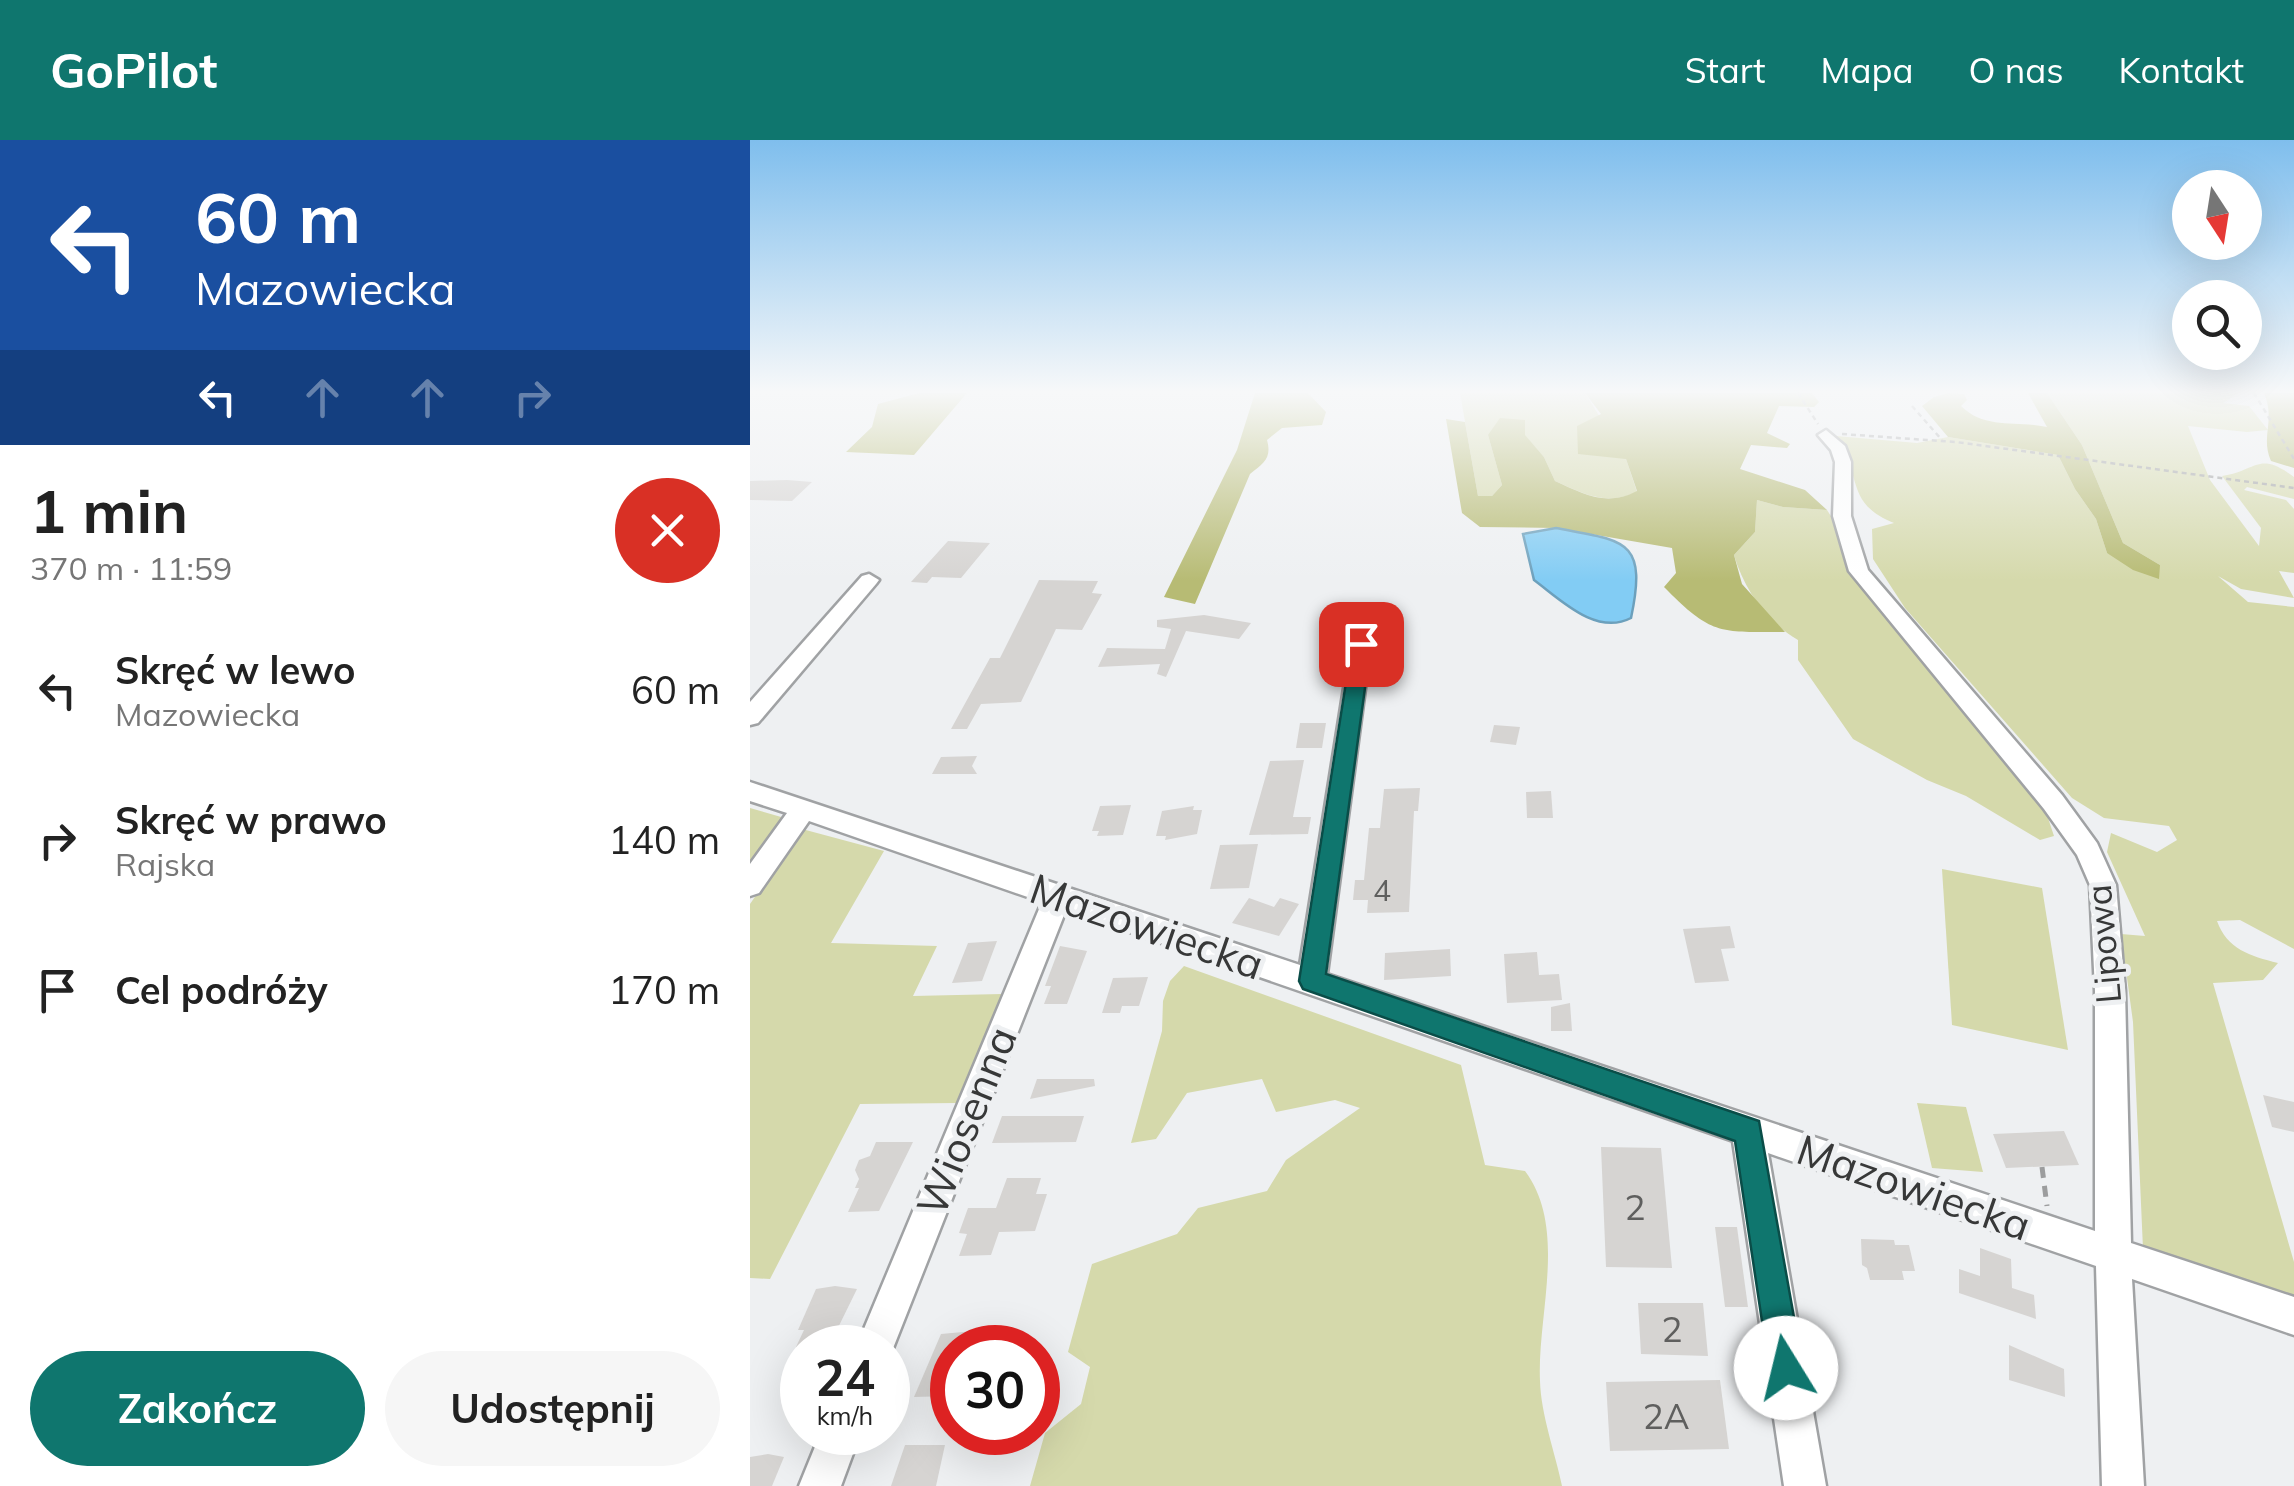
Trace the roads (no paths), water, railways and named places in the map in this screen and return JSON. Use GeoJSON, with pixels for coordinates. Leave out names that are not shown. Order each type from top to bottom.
{"type":"FeatureCollection","features":[{"type":"Feature","properties":{"kind":"street","name":"Lipowa"},"geometry":{"type":"LineString","coordinates":[[1842,456],[1842,516],[1859,571],[2053,802],[2088,850],[2103,885],[2110,990],[2112,1255],[2122,1486]]}},
{"type":"Feature","properties":{"kind":"street"},"geometry":{"type":"LineString","coordinates":[[750,717],[868,580]]}},
{"type":"Feature","properties":{"kind":"street"},"geometry":{"type":"LineString","coordinates":[[1312,981],[1361,644]]}},
{"type":"Feature","properties":{"kind":"street","name":"Mazowiecka"},"geometry":{"type":"LineString","coordinates":[[750,792],[2294,1316]]}},
{"type":"Feature","properties":{"kind":"street"},"geometry":{"type":"LineString","coordinates":[[750,885],[803,810]]}},
{"type":"Feature","properties":{"kind":"street","name":"Wiosenna"},"geometry":{"type":"LineString","coordinates":[[884,1325],[1058,896]]}},
{"type":"Feature","properties":{"kind":"street"},"geometry":{"type":"LineString","coordinates":[[1748,1131],[1805,1486]]}},
{"type":"Feature","properties":{"kind":"street"},"geometry":{"type":"LineString","coordinates":[[820,1486],[832,1455]]}},
{"type":"Feature","properties":{"kind":"water"},"geometry":{"type":"Polygon","coordinates":[[[1556,528],[1599,536],[1625,548],[1633,558],[1636,572],[1631,618],[1618,622],[1592,619],[1567,606],[1534,580],[1523,534],[1556,528]]]}}]}
